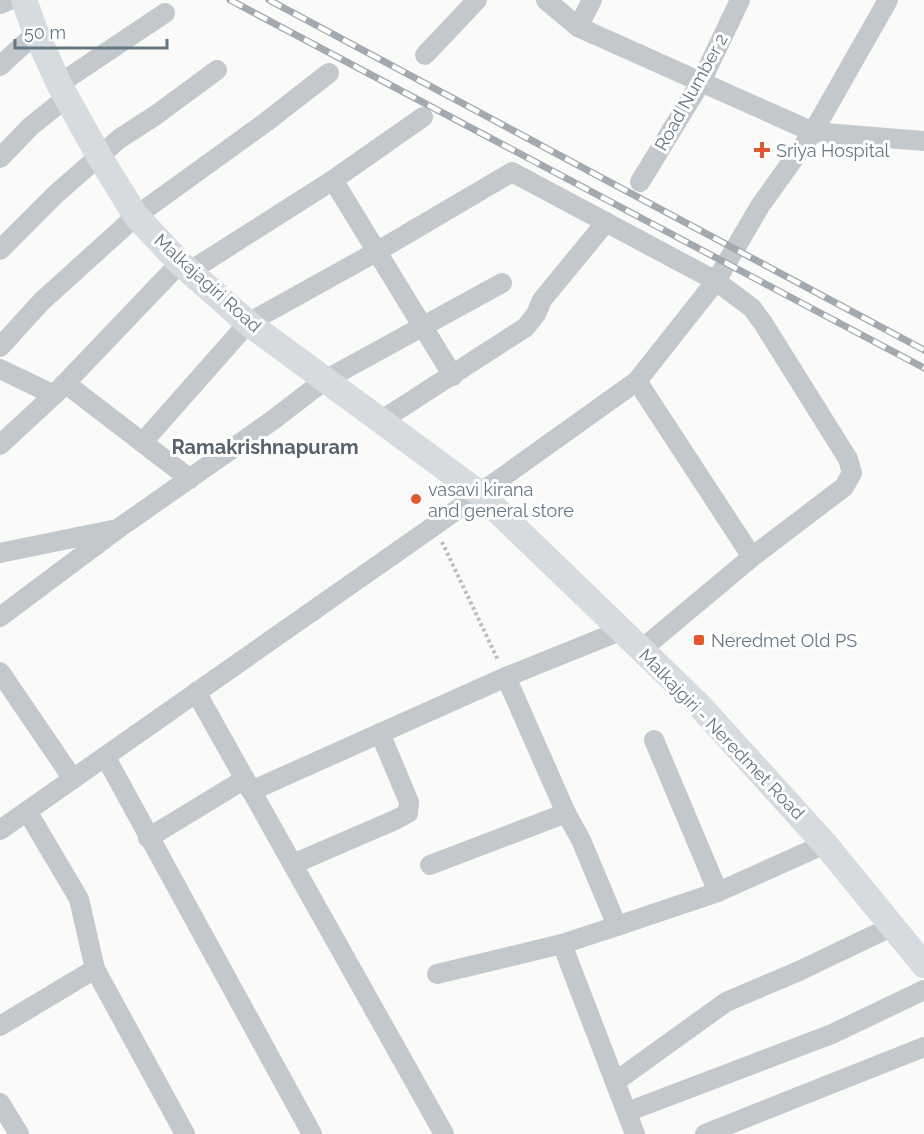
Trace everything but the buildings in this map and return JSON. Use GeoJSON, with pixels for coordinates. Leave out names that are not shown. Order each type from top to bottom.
{"type":"FeatureCollection","features":[{"type":"Feature","properties":{"kind":"main road","name":"Malkajagiri Road"},"geometry":{"type":"LineString","coordinates":[[24,0],[36,33],[63,91],[136,216],[185,267],[249,323],[478,493]]}},
{"type":"Feature","properties":{"kind":"main road","name":"Malkajgiri - Neredmet Road"},"geometry":{"type":"LineString","coordinates":[[478,493],[698,704],[825,844],[891,927],[924,964]]}},
{"type":"Feature","properties":{"kind":"street"},"geometry":{"type":"LineString","coordinates":[[0,4],[10,0]]}},
{"type":"Feature","properties":{"kind":"street"},"geometry":{"type":"LineString","coordinates":[[425,55],[477,0]]}},
{"type":"Feature","properties":{"kind":"street"},"geometry":{"type":"LineString","coordinates":[[546,0],[578,27],[813,132],[924,141]]}},
{"type":"Feature","properties":{"kind":"street"},"geometry":{"type":"LineString","coordinates":[[578,27],[592,0]]}},
{"type":"Feature","properties":{"kind":"street","name":"Road Number 2"},"geometry":{"type":"LineString","coordinates":[[640,182],[700,82],[740,0]]}},
{"type":"Feature","properties":{"kind":"street"},"geometry":{"type":"LineString","coordinates":[[0,830],[637,381],[716,281],[760,206],[813,132],[888,0]]}},
{"type":"Feature","properties":{"kind":"street"},"geometry":{"type":"LineString","coordinates":[[0,158],[63,91],[165,13]]}},
{"type":"Feature","properties":{"kind":"street"},"geometry":{"type":"LineString","coordinates":[[0,66],[36,33]]}},
{"type":"Feature","properties":{"kind":"street"},"geometry":{"type":"LineString","coordinates":[[0,250],[57,193],[119,139],[217,70]]}},
{"type":"Feature","properties":{"kind":"street"},"geometry":{"type":"LineString","coordinates":[[0,347],[42,301],[136,216],[266,122],[329,73]]}},
{"type":"Feature","properties":{"kind":"street"},"geometry":{"type":"LineString","coordinates":[[0,445],[185,267],[333,180],[423,117]]}},
{"type":"Feature","properties":{"kind":"street"},"geometry":{"type":"LineString","coordinates":[[143,442],[249,323],[512,172],[716,281],[752,308],[848,459],[852,473],[844,487],[752,557],[642,649]]}},
{"type":"Feature","properties":{"kind":"street"},"geometry":{"type":"LineString","coordinates":[[333,180],[453,376]]}},
{"type":"Feature","properties":{"kind":"street"},"geometry":{"type":"LineString","coordinates":[[382,420],[526,327],[536,315],[542,300],[606,222]]}},
{"type":"Feature","properties":{"kind":"street"},"geometry":{"type":"LineString","coordinates":[[0,617],[325,380],[502,283]]}},
{"type":"Feature","properties":{"kind":"street"},"geometry":{"type":"LineString","coordinates":[[0,369],[59,389],[143,442],[190,478]]}},
{"type":"Feature","properties":{"kind":"street"},"geometry":{"type":"LineString","coordinates":[[637,381],[752,557]]}},
{"type":"Feature","properties":{"kind":"street"},"geometry":{"type":"LineString","coordinates":[[0,553],[119,528]]}},
{"type":"Feature","properties":{"kind":"street"},"geometry":{"type":"LineString","coordinates":[[148,838],[248,785],[380,733],[506,677],[620,631]]}},
{"type":"Feature","properties":{"kind":"street"},"geometry":{"type":"LineString","coordinates":[[0,672],[73,778]]}},
{"type":"Feature","properties":{"kind":"street"},"geometry":{"type":"LineString","coordinates":[[506,677],[566,813],[581,840],[617,926]]}},
{"type":"Feature","properties":{"kind":"street"},"geometry":{"type":"LineString","coordinates":[[196,692],[444,1134]]}},
{"type":"Feature","properties":{"kind":"street"},"geometry":{"type":"LineString","coordinates":[[293,864],[408,813],[409,802],[380,733]]}},
{"type":"Feature","properties":{"kind":"street"},"geometry":{"type":"LineString","coordinates":[[654,740],[718,892]]}},
{"type":"Feature","properties":{"kind":"street"},"geometry":{"type":"LineString","coordinates":[[105,756],[312,1134]]}},
{"type":"Feature","properties":{"kind":"street"},"geometry":{"type":"LineString","coordinates":[[27,811],[79,899],[95,969],[185,1134]]}},
{"type":"Feature","properties":{"kind":"street"},"geometry":{"type":"LineString","coordinates":[[430,865],[566,813]]}},
{"type":"Feature","properties":{"kind":"street"},"geometry":{"type":"LineString","coordinates":[[437,974],[562,944],[617,926],[718,892],[825,844]]}},
{"type":"Feature","properties":{"kind":"street"},"geometry":{"type":"LineString","coordinates":[[615,1082],[726,1002],[799,971],[891,927]]}},
{"type":"Feature","properties":{"kind":"street"},"geometry":{"type":"LineString","coordinates":[[562,944],[635,1134]]}},
{"type":"Feature","properties":{"kind":"street"},"geometry":{"type":"LineString","coordinates":[[0,1026],[95,969]]}},
{"type":"Feature","properties":{"kind":"street"},"geometry":{"type":"LineString","coordinates":[[627,1112],[832,1034],[924,990]]}},
{"type":"Feature","properties":{"kind":"street"},"geometry":{"type":"LineString","coordinates":[[705,1134],[922,1054]]}},
{"type":"Feature","properties":{"kind":"street"},"geometry":{"type":"LineString","coordinates":[[0,1103],[19,1134]]}},
{"type":"Feature","properties":{"kind":"path"},"geometry":{"type":"LineString","coordinates":[[434,526],[506,677]]}},
{"type":"Feature","properties":{"kind":"railway"},"geometry":{"type":"LineString","coordinates":[[230,0],[924,368]]}},
{"type":"Feature","properties":{"kind":"railway"},"geometry":{"type":"LineString","coordinates":[[269,0],[924,350]]}},
{"type":"Feature","properties":{"kind":"place","name":"Sriya Hospital"},"geometry":{"type":"Point","coordinates":[762,150]}},
{"type":"Feature","properties":{"kind":"place","name":"vasavi kirana and general store"},"geometry":{"type":"Point","coordinates":[416,499]}},
{"type":"Feature","properties":{"kind":"place","name":"Neredmet Old PS"},"geometry":{"type":"Point","coordinates":[699,640]}},
{"type":"Feature","properties":{"kind":"district","name":"Ramakrishnapuram"},"geometry":{"type":"Point","coordinates":[265,447]}}]}
